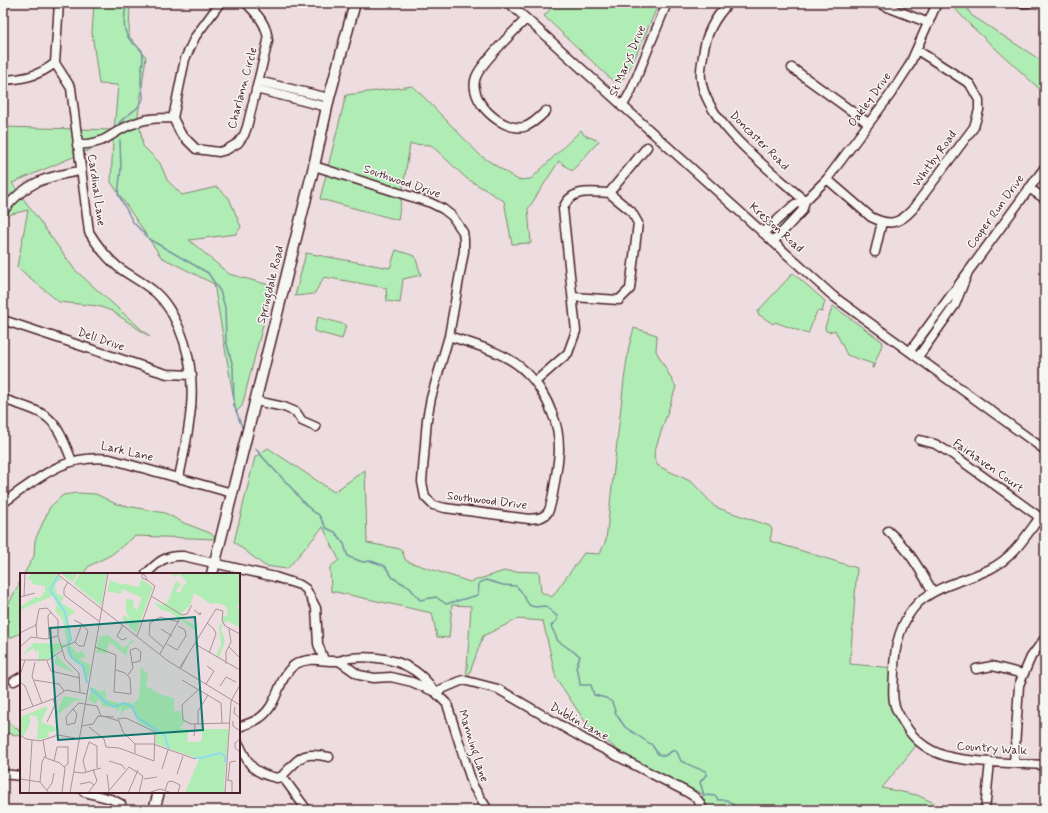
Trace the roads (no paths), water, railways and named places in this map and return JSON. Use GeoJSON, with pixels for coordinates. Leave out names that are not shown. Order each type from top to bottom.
{"type":"FeatureCollection","features":[{"type":"Feature","properties":{"kind":"main road","name":"Springdale Road"},"geometry":{"type":"LineString","coordinates":[[212,573],[314,166],[328,102],[355,3]]}},
{"type":"Feature","properties":{"kind":"main road"},"geometry":{"type":"LineString","coordinates":[[154,810],[159,793]]}},
{"type":"Feature","properties":{"kind":"street"},"geometry":{"type":"LineString","coordinates":[[3,80],[24,79],[49,68],[54,62],[59,3]]}},
{"type":"Feature","properties":{"kind":"street"},"geometry":{"type":"LineString","coordinates":[[77,145],[104,140],[140,121],[155,118],[173,118],[185,59],[195,37],[220,3]]}},
{"type":"Feature","properties":{"kind":"street","name":"Charlann Circle"},"geometry":{"type":"LineString","coordinates":[[173,118],[181,134],[196,149],[219,152],[226,150],[238,143],[244,135],[265,55],[267,34],[260,18],[246,3]]}},
{"type":"Feature","properties":{"kind":"street","name":"Kresson Road"},"geometry":{"type":"LineString","coordinates":[[509,3],[833,296],[1045,450]]}},
{"type":"Feature","properties":{"kind":"street","name":"St Marys Drive"},"geometry":{"type":"LineString","coordinates":[[622,106],[631,91],[667,3]]}},
{"type":"Feature","properties":{"kind":"street","name":"Doncaster Road"},"geometry":{"type":"LineString","coordinates":[[729,3],[717,16],[707,34],[701,66],[703,88],[709,102],[727,128],[805,201]]}},
{"type":"Feature","properties":{"kind":"street"},"geometry":{"type":"LineString","coordinates":[[877,3],[929,23]]}},
{"type":"Feature","properties":{"kind":"street","name":"Oakley Drive"},"geometry":{"type":"LineString","coordinates":[[805,201],[827,179],[890,95],[917,50],[937,3]]}},
{"type":"Feature","properties":{"kind":"street"},"geometry":{"type":"LineString","coordinates":[[1020,3],[1028,3]]}},
{"type":"Feature","properties":{"kind":"street"},"geometry":{"type":"LineString","coordinates":[[526,19],[479,71],[474,84],[475,95],[481,104],[502,124],[509,128],[529,126],[546,111]]}},
{"type":"Feature","properties":{"kind":"street","name":"Whitby Road"},"geometry":{"type":"LineString","coordinates":[[882,222],[899,222],[912,210],[974,127],[979,110],[979,100],[970,84],[917,50]]}},
{"type":"Feature","properties":{"kind":"street","name":"Cardinal Lane"},"geometry":{"type":"LineString","coordinates":[[54,62],[71,88],[80,171],[89,232],[98,246],[118,267],[155,292],[166,303],[174,316],[186,344],[192,375],[192,413],[180,477]]}},
{"type":"Feature","properties":{"kind":"street"},"geometry":{"type":"LineString","coordinates":[[792,68],[868,124]]}},
{"type":"Feature","properties":{"kind":"street"},"geometry":{"type":"LineString","coordinates":[[257,85],[328,102]]}},
{"type":"Feature","properties":{"kind":"street"},"geometry":{"type":"LineString","coordinates":[[609,193],[647,147]]}},
{"type":"Feature","properties":{"kind":"street","name":"Southwood Drive"},"geometry":{"type":"LineString","coordinates":[[314,166],[430,203],[444,209],[452,216],[463,232],[464,246],[449,336],[430,398],[427,419],[423,486],[425,497],[434,505],[528,519],[539,518],[548,512],[550,508],[559,450],[553,414],[535,382],[527,372],[515,362],[494,352],[449,336]]}},
{"type":"Feature","properties":{"kind":"street","name":"Cooper Run Drive"},"geometry":{"type":"LineString","coordinates":[[910,351],[1045,167]]}},
{"type":"Feature","properties":{"kind":"street"},"geometry":{"type":"LineString","coordinates":[[3,211],[15,195],[33,184],[48,178],[80,171]]}},
{"type":"Feature","properties":{"kind":"street"},"geometry":{"type":"LineString","coordinates":[[827,179],[871,217],[882,222],[876,252]]}},
{"type":"Feature","properties":{"kind":"street"},"geometry":{"type":"LineString","coordinates":[[1029,188],[1045,199]]}},
{"type":"Feature","properties":{"kind":"street"},"geometry":{"type":"LineString","coordinates":[[535,382],[560,362],[571,346],[576,331],[562,209],[565,202],[577,193],[609,193],[631,211],[638,223],[630,289],[619,300],[573,297]]}},
{"type":"Feature","properties":{"kind":"street"},"geometry":{"type":"LineString","coordinates":[[763,233],[795,204],[805,201]]}},
{"type":"Feature","properties":{"kind":"street"},"geometry":{"type":"LineString","coordinates":[[773,242],[802,211],[805,201]]}},
{"type":"Feature","properties":{"kind":"street","name":"Cooper Run Drive"},"geometry":{"type":"LineString","coordinates":[[918,357],[955,305],[968,272]]}},
{"type":"Feature","properties":{"kind":"street","name":"Dell Drive"},"geometry":{"type":"LineString","coordinates":[[3,320],[161,372],[192,375]]}},
{"type":"Feature","properties":{"kind":"street"},"geometry":{"type":"LineString","coordinates":[[3,398],[38,411],[54,422],[60,431],[72,461]]}},
{"type":"Feature","properties":{"kind":"street"},"geometry":{"type":"LineString","coordinates":[[256,401],[284,407],[296,412],[302,421],[316,426]]}},
{"type":"Feature","properties":{"kind":"street","name":"Fairhaven Court"},"geometry":{"type":"LineString","coordinates":[[920,440],[936,444],[952,454],[1042,519]]}},
{"type":"Feature","properties":{"kind":"street","name":"Lark Lane"},"geometry":{"type":"LineString","coordinates":[[3,503],[58,466],[72,461],[93,457],[110,459],[180,477],[232,493]]}},
{"type":"Feature","properties":{"kind":"street","name":"Country Walk"},"geometry":{"type":"LineString","coordinates":[[1042,519],[1015,551],[992,568],[933,592],[910,612],[901,628],[894,668],[894,702],[908,730],[919,742],[930,750],[950,758],[1045,765]]}},
{"type":"Feature","properties":{"kind":"street"},"geometry":{"type":"LineString","coordinates":[[888,531],[899,541],[914,559],[933,592]]}},
{"type":"Feature","properties":{"kind":"street"},"geometry":{"type":"LineString","coordinates":[[147,573],[161,560],[171,556],[183,556],[275,577],[300,585],[306,590],[316,608],[318,644],[324,660]]}},
{"type":"Feature","properties":{"kind":"street"},"geometry":{"type":"LineString","coordinates":[[1014,763],[1018,696],[1022,674],[1031,657],[1045,638]]}},
{"type":"Feature","properties":{"kind":"street","name":"Manning Lane"},"geometry":{"type":"LineString","coordinates":[[240,727],[261,717],[269,709],[290,669],[301,662],[324,660],[339,661],[348,658],[388,658],[408,667],[427,680],[434,692],[447,704],[473,786],[488,810]]}},
{"type":"Feature","properties":{"kind":"street","name":"Manning Lane"},"geometry":{"type":"LineString","coordinates":[[339,661],[359,675],[374,678],[391,677],[412,682],[434,692]]}},
{"type":"Feature","properties":{"kind":"street"},"geometry":{"type":"LineString","coordinates":[[976,669],[992,666],[1022,674]]}},
{"type":"Feature","properties":{"kind":"street","name":"Dublin Lane"},"geometry":{"type":"LineString","coordinates":[[434,692],[463,680],[498,690],[584,740],[686,790],[701,803],[703,810]]}},
{"type":"Feature","properties":{"kind":"street"},"geometry":{"type":"LineString","coordinates":[[240,746],[252,769],[260,774],[277,778],[282,776],[305,755],[313,754],[329,757]]}},
{"type":"Feature","properties":{"kind":"street"},"geometry":{"type":"LineString","coordinates":[[985,810],[990,762]]}},
{"type":"Feature","properties":{"kind":"street"},"geometry":{"type":"LineString","coordinates":[[3,774],[20,776]]}},
{"type":"Feature","properties":{"kind":"street"},"geometry":{"type":"LineString","coordinates":[[282,776],[307,810]]}},
{"type":"Feature","properties":{"kind":"street"},"geometry":{"type":"LineString","coordinates":[[88,793],[111,799],[121,804]]}},
{"type":"Feature","properties":{"kind":"waterway"},"geometry":{"type":"LineString","coordinates":[[116,129],[121,120],[139,106],[143,97],[141,84],[143,55],[140,48],[133,43],[126,34],[124,24],[126,3]]}},
{"type":"Feature","properties":{"kind":"waterway"},"geometry":{"type":"LineString","coordinates":[[120,140],[121,169],[118,194],[133,222],[149,239],[208,273],[220,291],[225,307],[226,340],[233,367],[234,405],[243,430]]}},
{"type":"Feature","properties":{"kind":"waterway"},"geometry":{"type":"LineString","coordinates":[[256,449],[306,505],[319,515],[326,528],[335,532],[344,544],[349,557],[363,562],[371,561],[385,566],[393,578],[409,587],[420,600],[436,597],[446,604],[478,595],[479,583],[486,580],[503,585],[516,586],[521,591],[529,605],[535,607],[545,606],[557,616],[557,620],[551,626],[558,641],[580,656],[576,668],[580,685],[591,685],[594,695],[606,698],[612,702],[616,714],[625,727],[652,745],[658,754],[664,756],[674,750],[677,752],[681,761],[706,771],[706,775],[700,782],[704,795],[716,796],[718,800],[727,800],[740,810]]}}]}
